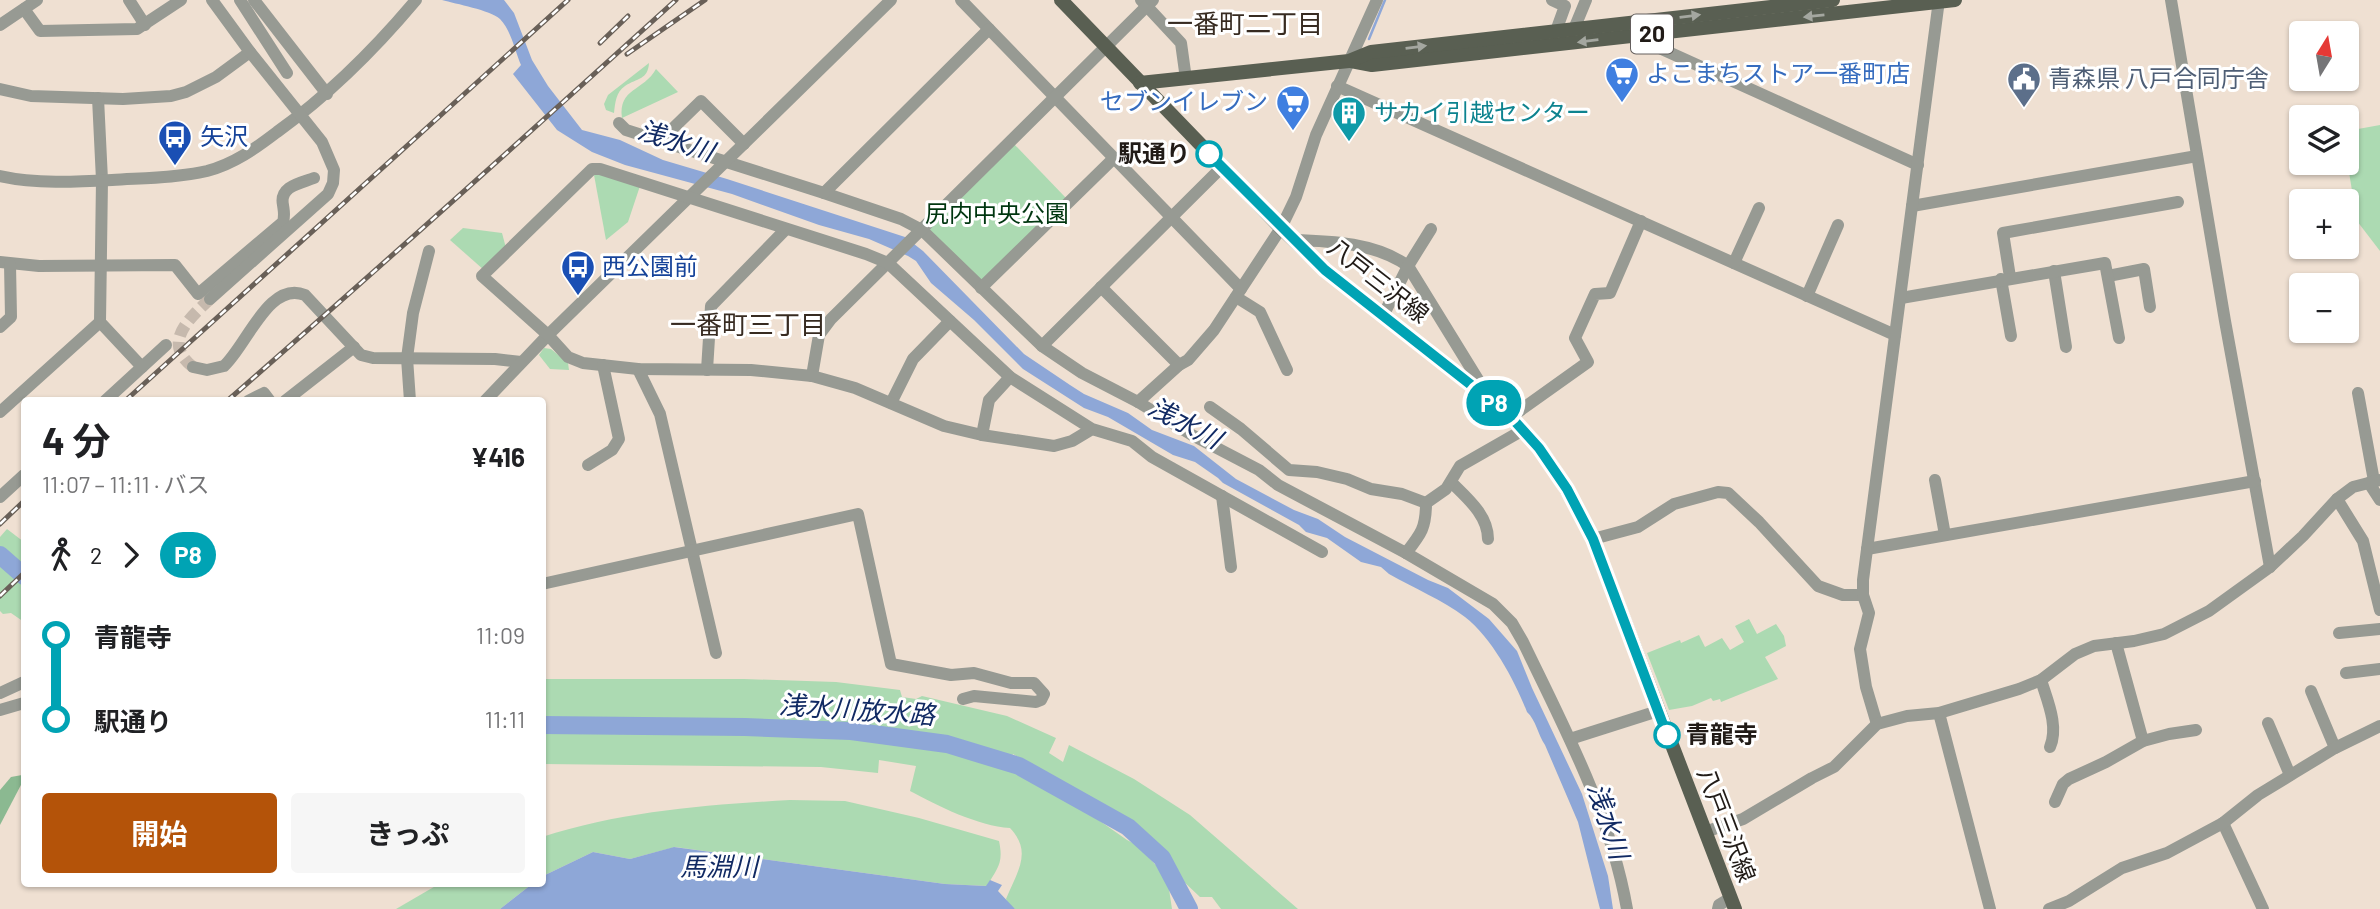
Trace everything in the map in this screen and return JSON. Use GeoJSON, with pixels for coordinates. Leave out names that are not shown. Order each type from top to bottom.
{"type":"FeatureCollection","features":[{"type":"Feature","properties":{"kind":"main road","name":"八戸三沢線"},"geometry":{"type":"LineString","coordinates":[[1061,0],[1325,270],[1511,417],[1539,448],[1567,489],[1593,539],[1732,904]]}},
{"type":"Feature","properties":{"kind":"main road","name":"20"},"geometry":{"type":"LineString","coordinates":[[1140,83],[1349,61],[1371,52],[1832,0]]}},
{"type":"Feature","properties":{"kind":"main road","name":"20"},"geometry":{"type":"LineString","coordinates":[[1349,61],[1372,65],[1955,0]]}},
{"type":"Feature","properties":{"kind":"street"},"geometry":{"type":"LineString","coordinates":[[0,25],[37,0]]}},
{"type":"Feature","properties":{"kind":"street"},"geometry":{"type":"LineString","coordinates":[[129,0],[145,25]]}},
{"type":"Feature","properties":{"kind":"street"},"geometry":{"type":"LineString","coordinates":[[24,9],[40,31],[137,29],[181,0]]}},
{"type":"Feature","properties":{"kind":"street"},"geometry":{"type":"LineString","coordinates":[[210,299],[328,194],[333,183],[334,170],[322,142],[302,114],[250,52],[212,0]]}},
{"type":"Feature","properties":{"kind":"street"},"geometry":{"type":"LineString","coordinates":[[240,0],[288,74]]}},
{"type":"Feature","properties":{"kind":"street"},"geometry":{"type":"LineString","coordinates":[[254,0],[327,94]]}},
{"type":"Feature","properties":{"kind":"street"},"geometry":{"type":"LineString","coordinates":[[0,176],[44,181],[158,177],[208,171],[246,155],[302,114],[346,77],[416,0]]}},
{"type":"Feature","properties":{"kind":"street"},"geometry":{"type":"LineString","coordinates":[[489,397],[548,335],[891,0]]}},
{"type":"Feature","properties":{"kind":"street"},"geometry":{"type":"LineString","coordinates":[[961,0],[1260,312],[1287,370]]}},
{"type":"Feature","properties":{"kind":"street"},"geometry":{"type":"LineString","coordinates":[[1138,402],[1188,360],[1214,330],[1281,228],[1296,197],[1316,135],[1377,0]]}},
{"type":"Feature","properties":{"kind":"street"},"geometry":{"type":"LineString","coordinates":[[1552,0],[1565,6],[1556,31]]}},
{"type":"Feature","properties":{"kind":"street"},"geometry":{"type":"LineString","coordinates":[[1574,29],[1586,0]]}},
{"type":"Feature","properties":{"kind":"street"},"geometry":{"type":"LineString","coordinates":[[2171,0],[2270,567]]}},
{"type":"Feature","properties":{"kind":"street"},"geometry":{"type":"LineString","coordinates":[[1877,724],[1866,687],[1860,649],[1869,613],[1863,595],[1939,1]]}},
{"type":"Feature","properties":{"kind":"street"},"geometry":{"type":"LineString","coordinates":[[812,376],[819,335],[831,319],[1056,98],[1147,2],[1181,43],[1186,79]]}},
{"type":"Feature","properties":{"kind":"street"},"geometry":{"type":"LineString","coordinates":[[824,193],[989,29]]}},
{"type":"Feature","properties":{"kind":"street"},"geometry":{"type":"LineString","coordinates":[[1633,36],[1918,165]]}},
{"type":"Feature","properties":{"kind":"street"},"geometry":{"type":"LineString","coordinates":[[0,89],[31,96],[150,98],[186,92],[216,77],[250,52]]}},
{"type":"Feature","properties":{"kind":"street"},"geometry":{"type":"LineString","coordinates":[[1337,86],[1895,335]]}},
{"type":"Feature","properties":{"kind":"street"},"geometry":{"type":"LineString","coordinates":[[98,98],[102,180],[100,322],[142,367]]}},
{"type":"Feature","properties":{"kind":"street"},"geometry":{"type":"LineString","coordinates":[[661,141],[701,101],[744,144]]}},
{"type":"Feature","properties":{"kind":"street"},"geometry":{"type":"LineString","coordinates":[[619,123],[626,130],[901,219],[922,230],[1042,346],[1082,373],[1259,470],[1278,485],[1406,553],[1493,604],[1512,623],[1524,642],[1591,786],[1608,831],[1627,909]]}},
{"type":"Feature","properties":{"kind":"street"},"geometry":{"type":"LineString","coordinates":[[1912,206],[2197,156]]}},
{"type":"Feature","properties":{"kind":"street"},"geometry":{"type":"LineString","coordinates":[[981,288],[1114,158]]}},
{"type":"Feature","properties":{"kind":"street"},"geometry":{"type":"LineString","coordinates":[[1042,346],[1222,167]]}},
{"type":"Feature","properties":{"kind":"street"},"geometry":{"type":"LineString","coordinates":[[1092,429],[1072,441],[1054,446],[944,426],[855,388],[812,376],[751,370],[638,369],[583,363],[568,357],[548,335],[482,276],[592,169],[692,195],[786,229],[890,261],[1010,377],[1092,429],[1132,441],[1152,457],[1322,552]]}},
{"type":"Feature","properties":{"kind":"street"},"geometry":{"type":"LineString","coordinates":[[0,327],[11,317],[5,263],[175,265],[198,294],[283,222],[285,213],[282,197],[285,191],[314,178]]}},
{"type":"Feature","properties":{"kind":"street"},"geometry":{"type":"LineString","coordinates":[[2011,336],[2003,233],[2178,202]]}},
{"type":"Feature","properties":{"kind":"street"},"geometry":{"type":"LineString","coordinates":[[1734,263],[1759,208]]}},
{"type":"Feature","properties":{"kind":"street"},"geometry":{"type":"LineString","coordinates":[[1511,417],[1588,362],[1575,338],[1595,294],[1610,293],[1641,221]]}},
{"type":"Feature","properties":{"kind":"street"},"geometry":{"type":"LineString","coordinates":[[1807,296],[1838,225]]}},
{"type":"Feature","properties":{"kind":"street"},"geometry":{"type":"LineString","coordinates":[[706,370],[711,306],[786,229]]}},
{"type":"Feature","properties":{"kind":"street"},"geometry":{"type":"LineString","coordinates":[[1384,314],[1408,266],[1431,229]]}},
{"type":"Feature","properties":{"kind":"street"},"geometry":{"type":"LineString","coordinates":[[1293,240],[1373,248],[1408,266],[1489,399]]}},
{"type":"Feature","properties":{"kind":"street"},"geometry":{"type":"LineString","coordinates":[[410,397],[407,358],[413,313],[429,251]]}},
{"type":"Feature","properties":{"kind":"street"},"geometry":{"type":"LineString","coordinates":[[1901,298],[2105,263],[2119,338]]}},
{"type":"Feature","properties":{"kind":"street"},"geometry":{"type":"LineString","coordinates":[[2108,276],[2144,269],[2150,307]]}},
{"type":"Feature","properties":{"kind":"street"},"geometry":{"type":"LineString","coordinates":[[2054,271],[2066,347]]}},
{"type":"Feature","properties":{"kind":"street"},"geometry":{"type":"LineString","coordinates":[[1101,287],[1179,365]]}},
{"type":"Feature","properties":{"kind":"street"},"geometry":{"type":"LineString","coordinates":[[193,366],[207,370],[224,366],[273,301],[288,292],[296,291],[305,295],[361,355],[373,358],[495,359],[521,362]]}},
{"type":"Feature","properties":{"kind":"street"},"geometry":{"type":"LineString","coordinates":[[891,402],[913,359],[950,321]]}},
{"type":"Feature","properties":{"kind":"street"},"geometry":{"type":"LineString","coordinates":[[0,412],[100,322]]}},
{"type":"Feature","properties":{"kind":"street"},"geometry":{"type":"LineString","coordinates":[[110,397],[166,345]]}},
{"type":"Feature","properties":{"kind":"street"},"geometry":{"type":"LineString","coordinates":[[290,397],[354,347]]}},
{"type":"Feature","properties":{"kind":"street"},"geometry":{"type":"LineString","coordinates":[[588,465],[612,450],[618,439],[603,365]]}},
{"type":"Feature","properties":{"kind":"street"},"geometry":{"type":"LineString","coordinates":[[638,369],[660,414],[716,653]]}},
{"type":"Feature","properties":{"kind":"street"},"geometry":{"type":"LineString","coordinates":[[982,435],[989,400],[1010,377]]}},
{"type":"Feature","properties":{"kind":"street"},"geometry":{"type":"LineString","coordinates":[[2358,393],[2380,500]]}},
{"type":"Feature","properties":{"kind":"street"},"geometry":{"type":"LineString","coordinates":[[1210,407],[1241,429],[1289,470],[1317,472],[1347,479],[1371,489],[1402,494],[1426,503]]}},
{"type":"Feature","properties":{"kind":"street"},"geometry":{"type":"LineString","coordinates":[[1426,503],[1446,489],[1460,466],[1523,430]]}},
{"type":"Feature","properties":{"kind":"street"},"geometry":{"type":"LineString","coordinates":[[0,497],[21,478]]}},
{"type":"Feature","properties":{"kind":"street"},"geometry":{"type":"LineString","coordinates":[[1935,480],[1945,535]]}},
{"type":"Feature","properties":{"kind":"street"},"geometry":{"type":"LineString","coordinates":[[1867,549],[2255,481]]}},
{"type":"Feature","properties":{"kind":"street"},"geometry":{"type":"LineString","coordinates":[[1705,832],[1743,819],[1834,767],[1877,724],[1907,716],[1939,713],[2019,689],[2041,680],[2075,654],[2094,646],[2164,634],[2209,611],[2270,567],[2337,499],[2353,487],[2374,481]]}},
{"type":"Feature","properties":{"kind":"street"},"geometry":{"type":"LineString","coordinates":[[1451,482],[1475,506],[1486,525],[1488,539]]}},
{"type":"Feature","properties":{"kind":"street"},"geometry":{"type":"LineString","coordinates":[[1593,539],[1638,527],[1674,504],[1718,492],[1728,492],[1818,586],[1843,595],[1863,595]]}},
{"type":"Feature","properties":{"kind":"street"},"geometry":{"type":"LineString","coordinates":[[1222,496],[1231,567]]}},
{"type":"Feature","properties":{"kind":"street"},"geometry":{"type":"LineString","coordinates":[[2337,499],[2363,541],[2380,610]]}},
{"type":"Feature","properties":{"kind":"street"},"geometry":{"type":"LineString","coordinates":[[1406,553],[1423,532],[1426,503]]}},
{"type":"Feature","properties":{"kind":"street"},"geometry":{"type":"LineString","coordinates":[[546,583],[858,514],[891,664],[951,675],[974,673],[1011,683],[1034,683],[1044,694],[1041,700],[1036,702],[974,696],[963,699]]}},
{"type":"Feature","properties":{"kind":"street"},"geometry":{"type":"LineString","coordinates":[[2339,633],[2380,629]]}},
{"type":"Feature","properties":{"kind":"street"},"geometry":{"type":"LineString","coordinates":[[2116,643],[2143,741]]}},
{"type":"Feature","properties":{"kind":"street"},"geometry":{"type":"LineString","coordinates":[[2346,673],[2380,669]]}},
{"type":"Feature","properties":{"kind":"street"},"geometry":{"type":"LineString","coordinates":[[2041,680],[2053,719],[2053,740],[2050,747]]}},
{"type":"Feature","properties":{"kind":"street"},"geometry":{"type":"LineString","coordinates":[[0,693],[21,683]]}},
{"type":"Feature","properties":{"kind":"street"},"geometry":{"type":"LineString","coordinates":[[2311,691],[2335,748]]}},
{"type":"Feature","properties":{"kind":"street"},"geometry":{"type":"LineString","coordinates":[[0,710],[21,704]]}},
{"type":"Feature","properties":{"kind":"street"},"geometry":{"type":"LineString","coordinates":[[1570,739],[1658,711]]}},
{"type":"Feature","properties":{"kind":"street"},"geometry":{"type":"LineString","coordinates":[[1939,713],[1990,909]]}},
{"type":"Feature","properties":{"kind":"street"},"geometry":{"type":"LineString","coordinates":[[2268,723],[2290,775]]}},
{"type":"Feature","properties":{"kind":"street"},"geometry":{"type":"LineString","coordinates":[[2049,909],[2071,905],[2122,868],[2167,853],[2223,823],[2290,775],[2335,748],[2380,726]]}},
{"type":"Feature","properties":{"kind":"street"},"geometry":{"type":"LineString","coordinates":[[2055,802],[2063,784],[2070,779],[2143,741],[2196,730]]}},
{"type":"Feature","properties":{"kind":"street"},"geometry":{"type":"LineString","coordinates":[[2223,823],[2261,908]]}},
{"type":"Feature","properties":{"kind":"street"},"geometry":{"type":"LineString","coordinates":[[1718,909],[1719,905],[1732,904]]}},
{"type":"Feature","properties":{"kind":"green space"},"geometry":{"type":"Polygon","coordinates":[[[649,63],[644,76],[620,91],[614,113],[606,110],[604,104],[608,95],[649,63]]]}},
{"type":"Feature","properties":{"kind":"green space"},"geometry":{"type":"Polygon","coordinates":[[[656,69],[678,92],[622,118],[622,108],[628,95],[656,69]]]}},
{"type":"Feature","properties":{"kind":"green space"},"geometry":{"type":"Polygon","coordinates":[[[2380,125],[2380,251],[2359,224],[2359,189],[2352,189],[2349,175],[2359,175],[2359,129],[2380,125]]]}},
{"type":"Feature","properties":{"kind":"green space","name":"尻内中央公園"},"geometry":{"type":"Polygon","coordinates":[[[1014,144],[1066,198],[981,283],[928,230],[1014,144]]]}},
{"type":"Feature","properties":{"kind":"green space"},"geometry":{"type":"Polygon","coordinates":[[[597,173],[640,186],[628,222],[606,240],[594,175],[597,173]]]}},
{"type":"Feature","properties":{"kind":"green space"},"geometry":{"type":"Polygon","coordinates":[[[463,228],[502,233],[506,248],[484,270],[450,240],[463,228]]]}},
{"type":"Feature","properties":{"kind":"green space"},"geometry":{"type":"Polygon","coordinates":[[[544,348],[551,349],[568,363],[569,370],[550,369],[539,355],[544,348]]]}},
{"type":"Feature","properties":{"kind":"green space"},"geometry":{"type":"Polygon","coordinates":[[[7,529],[21,540],[21,620],[11,613],[3,614],[0,611],[0,537],[7,529]]]}},
{"type":"Feature","properties":{"kind":"green space"},"geometry":{"type":"Polygon","coordinates":[[[1749,619],[1757,634],[1776,624],[1784,636],[1786,646],[1765,657],[1778,679],[1721,702],[1720,699],[1713,701],[1711,698],[1692,706],[1669,710],[1647,653],[1699,635],[1705,647],[1722,638],[1730,650],[1744,642],[1735,626],[1749,619]]]}},
{"type":"Feature","properties":{"kind":"green space"},"geometry":{"type":"Polygon","coordinates":[[[546,679],[836,682],[900,690],[902,697],[916,699],[922,696],[1007,716],[1056,738],[1049,753],[1063,762],[1069,745],[1134,779],[1190,815],[1298,909],[1221,909],[1212,897],[1200,897],[1182,880],[1161,849],[1132,824],[1013,754],[1006,767],[1080,807],[1137,845],[1170,880],[1172,909],[1015,909],[1006,899],[1022,854],[1021,845],[1010,828],[972,819],[910,791],[916,766],[879,760],[878,773],[821,767],[546,764],[546,679]]]}},
{"type":"Feature","properties":{"kind":"green space"},"geometry":{"type":"Polygon","coordinates":[[[21,775],[21,785],[0,825],[0,790],[11,777],[21,775]]]}},
{"type":"Feature","properties":{"kind":"green space"},"geometry":{"type":"Polygon","coordinates":[[[790,800],[845,801],[919,818],[999,841],[1001,855],[999,865],[987,886],[945,884],[675,847],[630,859],[593,852],[546,875],[546,836],[634,815],[790,800]]]}},
{"type":"Feature","properties":{"kind":"green space"},"geometry":{"type":"Polygon","coordinates":[[[434,887],[528,887],[500,909],[396,909],[434,887]]]}},
{"type":"Feature","properties":{"kind":"water"},"geometry":{"type":"Polygon","coordinates":[[[442,0],[504,0],[514,13],[532,60],[582,130],[620,140],[663,160],[905,237],[923,251],[1024,354],[1070,385],[1128,413],[1152,430],[1194,446],[1236,479],[1448,588],[1489,619],[1517,651],[1582,794],[1608,876],[1613,909],[1600,909],[1578,822],[1535,723],[1502,661],[1484,636],[1465,617],[1381,567],[1361,562],[1327,538],[1306,532],[1299,525],[1223,483],[1195,462],[1173,455],[1108,417],[1084,408],[1023,369],[974,320],[931,283],[916,261],[908,256],[869,239],[819,225],[732,194],[625,165],[592,152],[557,130],[513,74],[521,65],[510,35],[500,19],[481,10],[442,0]]]}},
{"type":"Feature","properties":{"kind":"water","name":"馬淵川"},"geometry":{"type":"Polygon","coordinates":[[[674,847],[945,884],[986,886],[990,880],[1002,885],[998,891],[1015,909],[500,909],[528,887],[546,887],[546,875],[593,852],[630,859],[674,847]]]}},
{"type":"Feature","properties":{"kind":"waterway"},"geometry":{"type":"LineString","coordinates":[[1369,39],[1385,0]]}},
{"type":"Feature","properties":{"kind":"waterway","name":"浅水川放水路"},"geometry":{"type":"LineString","coordinates":[[0,555],[21,573]]}},
{"type":"Feature","properties":{"kind":"waterway","name":"浅水川放水路"},"geometry":{"type":"LineString","coordinates":[[546,725],[851,731],[947,744],[1019,766],[1128,827],[1162,858],[1189,909]]}},
{"type":"Feature","properties":{"kind":"tunnel"},"geometry":{"type":"LineString","coordinates":[[193,367],[184,358],[179,348],[179,340],[187,322],[210,299]]}},
{"type":"Feature","properties":{"kind":"railway"},"geometry":{"type":"LineString","coordinates":[[129,397],[568,0]]}},
{"type":"Feature","properties":{"kind":"railway"},"geometry":{"type":"LineString","coordinates":[[232,397],[676,0]]}},
{"type":"Feature","properties":{"kind":"railway"},"geometry":{"type":"LineString","coordinates":[[627,54],[705,0]]}},
{"type":"Feature","properties":{"kind":"railway"},"geometry":{"type":"LineString","coordinates":[[600,43],[628,16]]}},
{"type":"Feature","properties":{"kind":"railway"},"geometry":{"type":"LineString","coordinates":[[0,524],[21,504]]}},
{"type":"Feature","properties":{"kind":"railway"},"geometry":{"type":"LineString","coordinates":[[0,596],[21,576]]}},
{"type":"Feature","properties":{"kind":"bus line","name":"P8"},"geometry":{"type":"LineString","coordinates":[[1209,154],[1325,270],[1511,417],[1539,448],[1567,489],[1593,539],[1667,735]]}},
{"type":"Feature","properties":{"kind":"place","name":"よこまちストア一番町店"},"geometry":{"type":"Point","coordinates":[1622,104]}},
{"type":"Feature","properties":{"kind":"place","name":"青森県 八戸合同庁舎"},"geometry":{"type":"Point","coordinates":[2024,109]}},
{"type":"Feature","properties":{"kind":"place","name":"セブンイレブン"},"geometry":{"type":"Point","coordinates":[1293,132]}},
{"type":"Feature","properties":{"kind":"place","name":"サカイ引越センター"},"geometry":{"type":"Point","coordinates":[1349,143]}},
{"type":"Feature","properties":{"kind":"place","name":"駅通り"},"geometry":{"type":"Point","coordinates":[1209,154]}},
{"type":"Feature","properties":{"kind":"place","name":"矢沢"},"geometry":{"type":"Point","coordinates":[175,167]}},
{"type":"Feature","properties":{"kind":"place","name":"西公園前"},"geometry":{"type":"Point","coordinates":[578,297]}},
{"type":"Feature","properties":{"kind":"place","name":"青龍寺"},"geometry":{"type":"Point","coordinates":[1667,735]}},
{"type":"Feature","properties":{"kind":"district","name":"一番町二丁目"},"geometry":{"type":"Point","coordinates":[1245,24]}},
{"type":"Feature","properties":{"kind":"district","name":"一番町三丁目"},"geometry":{"type":"Point","coordinates":[748,325]}},
{"type":"Feature","properties":{"kind":"water label","name":"浅水川"},"geometry":{"type":"Point","coordinates":[676,141]}},
{"type":"Feature","properties":{"kind":"water label","name":"浅水川"},"geometry":{"type":"Point","coordinates":[1185,423]}},
{"type":"Feature","properties":{"kind":"water label","name":"浅水川"},"geometry":{"type":"Point","coordinates":[1608,821]}}]}
